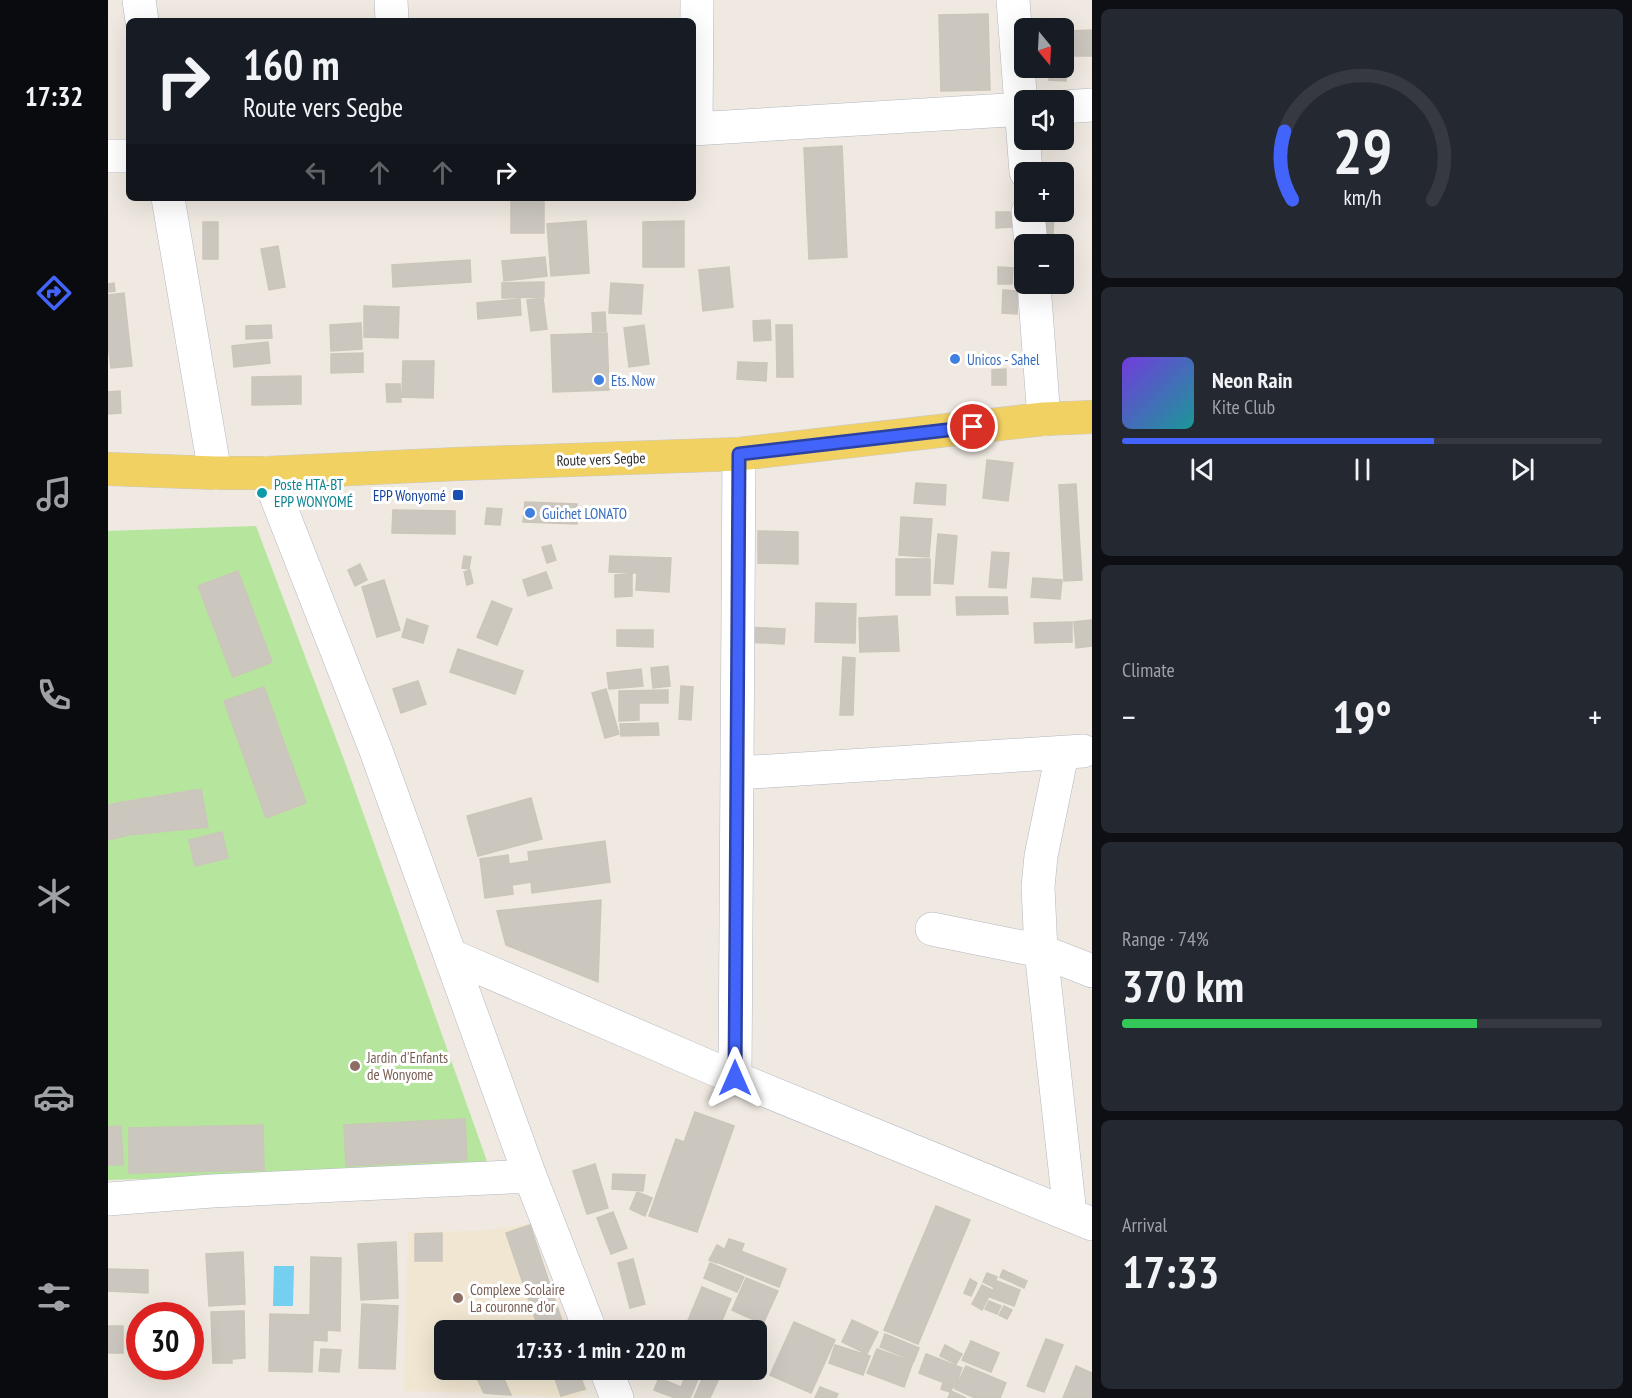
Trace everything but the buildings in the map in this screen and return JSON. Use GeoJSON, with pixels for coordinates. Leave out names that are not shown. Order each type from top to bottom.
{"type":"FeatureCollection","features":[{"type":"Feature","properties":{"kind":"main road","name":"Route vers Segbe"},"geometry":{"type":"LineString","coordinates":[[108,469],[267,473],[739,454],[1044,419],[1092,417]]}},
{"type":"Feature","properties":{"kind":"street"},"geometry":{"type":"LineString","coordinates":[[139,0],[142,18]]}},
{"type":"Feature","properties":{"kind":"street"},"geometry":{"type":"LineString","coordinates":[[391,0],[392,18]]}},
{"type":"Feature","properties":{"kind":"street"},"geometry":{"type":"LineString","coordinates":[[696,43],[697,0]]}},
{"type":"Feature","properties":{"kind":"street"},"geometry":{"type":"LineString","coordinates":[[1013,0],[1021,90]]}},
{"type":"Feature","properties":{"kind":"street"},"geometry":{"type":"LineString","coordinates":[[1074,106],[1092,105]]}},
{"type":"Feature","properties":{"kind":"street"},"geometry":{"type":"LineString","coordinates":[[696,128],[1014,110]]}},
{"type":"Feature","properties":{"kind":"street"},"geometry":{"type":"LineString","coordinates":[[108,156],[126,156]]}},
{"type":"Feature","properties":{"kind":"street"},"geometry":{"type":"LineString","coordinates":[[169,201],[215,473]]}},
{"type":"Feature","properties":{"kind":"street"},"geometry":{"type":"LineString","coordinates":[[1035,294],[1044,419]]}},
{"type":"Feature","properties":{"kind":"street"},"geometry":{"type":"LineString","coordinates":[[735,1078],[739,454]]}},
{"type":"Feature","properties":{"kind":"street"},"geometry":{"type":"LineString","coordinates":[[267,473],[375,748],[530,1176],[586,1320]]}},
{"type":"Feature","properties":{"kind":"street"},"geometry":{"type":"LineString","coordinates":[[737,772],[1082,752]]}},
{"type":"Feature","properties":{"kind":"street"},"geometry":{"type":"LineString","coordinates":[[1081,1219],[1041,951],[1038,887],[1041,856],[1061,759],[1082,752]]}},
{"type":"Feature","properties":{"kind":"street"},"geometry":{"type":"LineString","coordinates":[[932,929],[1041,951],[1092,971]]}},
{"type":"Feature","properties":{"kind":"street"},"geometry":{"type":"LineString","coordinates":[[450,955],[735,1078],[1081,1219]]}},
{"type":"Feature","properties":{"kind":"street"},"geometry":{"type":"LineString","coordinates":[[108,1199],[212,1191],[530,1176]]}},
{"type":"Feature","properties":{"kind":"street"},"geometry":{"type":"LineString","coordinates":[[610,1380],[617,1398]]}},
{"type":"Feature","properties":{"kind":"shaded area","name":"Complexe Scolaire La couronne d'or"},"geometry":{"type":"Polygon","coordinates":[[[530,1224],[564,1320],[434,1320],[434,1380],[584,1380],[588,1391],[575,1398],[404,1391],[408,1232],[478,1231],[530,1224]]]}},
{"type":"Feature","properties":{"kind":"green space"},"geometry":{"type":"Polygon","coordinates":[[[256,526],[346,765],[488,1164],[108,1180],[108,531],[256,526]]]}},
{"type":"Feature","properties":{"kind":"water"},"geometry":{"type":"Polygon","coordinates":[[[274,1266],[294,1266],[293,1306],[273,1306],[274,1266]]]}},
{"type":"Feature","properties":{"kind":"place","name":"Unicos - Sahel"},"geometry":{"type":"Point","coordinates":[955,359]}},
{"type":"Feature","properties":{"kind":"place","name":"Ets. Now"},"geometry":{"type":"Point","coordinates":[599,380]}},
{"type":"Feature","properties":{"kind":"place","name":"Poste HTA-BT EPP WONYOMÉ"},"geometry":{"type":"Point","coordinates":[262,493]}},
{"type":"Feature","properties":{"kind":"place","name":"EPP Wonyomé"},"geometry":{"type":"Point","coordinates":[458,495]}},
{"type":"Feature","properties":{"kind":"place","name":"Guichet LONATO"},"geometry":{"type":"Point","coordinates":[530,513]}},
{"type":"Feature","properties":{"kind":"place","name":"Jardin d'Enfants de Wonyome"},"geometry":{"type":"Point","coordinates":[355,1066]}},
{"type":"Feature","properties":{"kind":"place","name":"Complexe Scolaire La couronne d'or"},"geometry":{"type":"Point","coordinates":[458,1298]}},
{"type":"Feature","properties":{"kind":"route"},"geometry":{"type":"LineString","coordinates":[[735,1078],[739,454],[973,427]]}}]}
